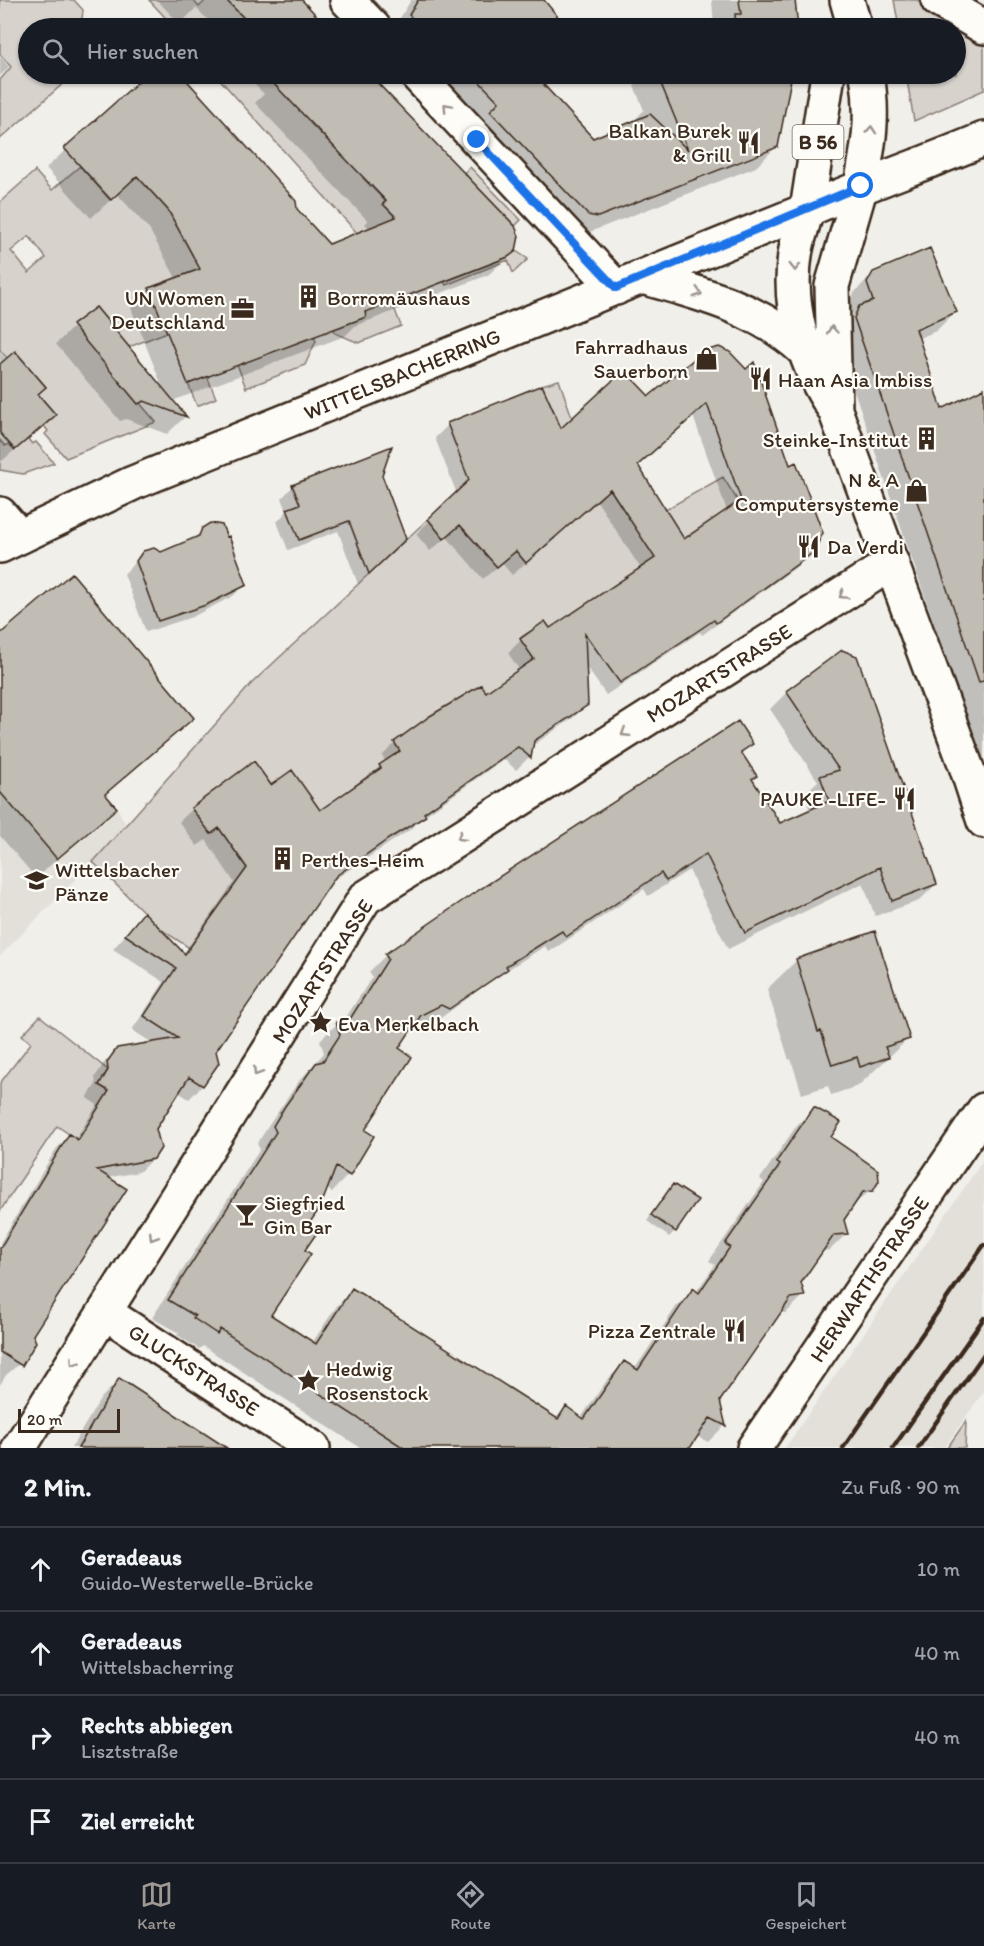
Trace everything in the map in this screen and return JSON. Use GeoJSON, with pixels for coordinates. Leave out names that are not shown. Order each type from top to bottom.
{"type":"FeatureCollection","features":[{"type":"Feature","properties":{"kind":"street"},"geometry":{"type":"LineString","coordinates":[[347,0],[364,18]]}},
{"type":"Feature","properties":{"kind":"street"},"geometry":{"type":"LineString","coordinates":[[835,18],[838,0]]}},
{"type":"Feature","properties":{"kind":"street"},"geometry":{"type":"LineString","coordinates":[[847,0],[852,18]]}},
{"type":"Feature","properties":{"kind":"street"},"geometry":{"type":"LineString","coordinates":[[938,0],[984,27]]}},
{"type":"Feature","properties":{"kind":"street"},"geometry":{"type":"LineString","coordinates":[[426,84],[629,283],[701,293],[740,308],[785,332],[805,351]]}},
{"type":"Feature","properties":{"kind":"street","name":"B 56"},"geometry":{"type":"LineString","coordinates":[[807,210],[826,84]]}},
{"type":"Feature","properties":{"kind":"street","name":"B 56"},"geometry":{"type":"LineString","coordinates":[[861,186],[870,141],[873,106],[869,84]]}},
{"type":"Feature","properties":{"kind":"street","name":"B 56"},"geometry":{"type":"LineString","coordinates":[[807,210],[861,186],[984,139]]}},
{"type":"Feature","properties":{"kind":"street"},"geometry":{"type":"LineString","coordinates":[[835,410],[832,286],[861,186]]}},
{"type":"Feature","properties":{"kind":"street"},"geometry":{"type":"LineString","coordinates":[[807,210],[795,256],[797,314],[805,351],[820,388],[835,410],[984,821]]}},
{"type":"Feature","properties":{"kind":"street","name":"WITTELSBACHERRING"},"geometry":{"type":"LineString","coordinates":[[6,532],[133,483],[807,210]]}},
{"type":"Feature","properties":{"kind":"street","name":"MOZARTSTRASSE"},"geometry":{"type":"LineString","coordinates":[[19,1448],[365,898],[892,563]]}},
{"type":"Feature","properties":{"kind":"street","name":"HERWARTHSTRASSE"},"geometry":{"type":"LineString","coordinates":[[754,1448],[984,1110]]}},
{"type":"Feature","properties":{"kind":"street","name":"GLUCKSTRASSE"},"geometry":{"type":"LineString","coordinates":[[106,1313],[313,1448]]}},
{"type":"Feature","properties":{"kind":"shaded area"},"geometry":{"type":"Polygon","coordinates":[[[0,0],[74,0],[83,10],[82,18],[18,18],[18,84],[63,84],[0,139],[0,80],[11,67],[0,54],[0,0]]]}},
{"type":"Feature","properties":{"kind":"shaded area"},"geometry":{"type":"Polygon","coordinates":[[[149,0],[193,0],[199,7],[206,0],[226,0],[244,18],[166,18],[149,0]]]}},
{"type":"Feature","properties":{"kind":"shaded area"},"geometry":{"type":"Polygon","coordinates":[[[894,0],[917,0],[946,18],[897,18],[894,0]]]}},
{"type":"Feature","properties":{"kind":"shaded area"},"geometry":{"type":"Polygon","coordinates":[[[966,30],[984,41],[984,90],[914,121],[908,84],[966,84],[966,30]]]}},
{"type":"Feature","properties":{"kind":"shaded area"},"geometry":{"type":"Polygon","coordinates":[[[224,84],[296,84],[327,106],[310,123],[340,153],[372,168],[363,178],[386,202],[383,204],[402,224],[374,252],[224,84]]]}},
{"type":"Feature","properties":{"kind":"shaded area"},"geometry":{"type":"Polygon","coordinates":[[[80,166],[110,200],[137,176],[168,210],[200,269],[149,288],[167,332],[124,349],[120,336],[96,307],[73,325],[156,422],[66,458],[45,434],[48,431],[44,426],[56,415],[38,394],[46,387],[16,352],[7,358],[0,350],[0,202],[35,171],[52,190],[80,166]],[[29,236],[11,251],[29,273],[46,258],[29,236]]]}},
{"type":"Feature","properties":{"kind":"shaded area"},"geometry":{"type":"Polygon","coordinates":[[[470,167],[521,220],[515,226],[464,173],[470,167]]]}},
{"type":"Feature","properties":{"kind":"shaded area"},"geometry":{"type":"Polygon","coordinates":[[[516,251],[528,259],[513,273],[508,260],[446,285],[444,282],[508,257],[516,251]]]}},
{"type":"Feature","properties":{"kind":"shaded area"},"geometry":{"type":"Polygon","coordinates":[[[392,302],[401,326],[359,343],[335,333],[334,329],[366,317],[365,312],[392,302]]]}},
{"type":"Feature","properties":{"kind":"shaded area"},"geometry":{"type":"Polygon","coordinates":[[[314,337],[316,341],[305,365],[246,388],[237,364],[314,337]]]}},
{"type":"Feature","properties":{"kind":"shaded area"},"geometry":{"type":"Polygon","coordinates":[[[207,376],[216,398],[197,406],[188,384],[207,376]]]}},
{"type":"Feature","properties":{"kind":"shaded area"},"geometry":{"type":"Polygon","coordinates":[[[559,380],[582,446],[635,527],[723,477],[751,522],[709,522],[574,612],[558,639],[545,622],[520,638],[534,659],[516,672],[495,706],[481,685],[394,742],[400,751],[389,779],[368,776],[321,811],[271,785],[254,762],[192,808],[211,834],[219,828],[247,868],[191,949],[162,930],[93,862],[252,683],[428,519],[444,539],[460,525],[497,567],[516,551],[526,563],[555,538],[557,418],[542,385],[559,380]],[[577,469],[584,512],[601,497],[577,469]]]}},
{"type":"Feature","properties":{"kind":"shaded area"},"geometry":{"type":"Polygon","coordinates":[[[28,439],[32,444],[36,442],[54,463],[23,474],[0,470],[0,440],[5,446],[9,444],[15,450],[28,439]]]}},
{"type":"Feature","properties":{"kind":"shaded area","name":"Wittelsbacher Pänze"},"geometry":{"type":"Polygon","coordinates":[[[0,792],[57,859],[117,808],[126,824],[93,862],[0,956],[0,792]]]}},
{"type":"Feature","properties":{"kind":"shaded area"},"geometry":{"type":"Polygon","coordinates":[[[40,1016],[108,1070],[99,1085],[121,1099],[78,1140],[57,1126],[0,1211],[0,1083],[31,1043],[22,1035],[40,1016]]]}},
{"type":"Feature","properties":{"kind":"shaded area"},"geometry":{"type":"Polygon","coordinates":[[[984,1159],[984,1391],[944,1448],[785,1448],[984,1159]]]}},
{"type":"Feature","properties":{"kind":"shaded area"},"geometry":{"type":"Polygon","coordinates":[[[966,1421],[965,1448],[947,1448],[966,1421]]]}},
{"type":"Feature","properties":{"kind":"building"},"geometry":{"type":"Polygon","coordinates":[[[226,0],[302,0],[319,18],[244,18],[226,0]]]}},
{"type":"Feature","properties":{"kind":"building"},"geometry":{"type":"Polygon","coordinates":[[[418,0],[544,0],[559,18],[412,18],[409,15],[418,0]]]}},
{"type":"Feature","properties":{"kind":"building"},"geometry":{"type":"Polygon","coordinates":[[[739,0],[795,0],[797,18],[735,18],[735,14],[741,14],[739,0]]]}},
{"type":"Feature","properties":{"kind":"building"},"geometry":{"type":"Polygon","coordinates":[[[136,84],[190,84],[296,201],[297,209],[329,244],[396,217],[383,204],[386,201],[274,84],[379,84],[515,226],[519,236],[516,251],[508,257],[365,312],[366,317],[188,384],[149,288],[200,269],[168,210],[137,176],[111,200],[64,148],[136,84]]]}},
{"type":"Feature","properties":{"kind":"building"},"geometry":{"type":"Polygon","coordinates":[[[482,84],[545,84],[593,138],[650,114],[688,150],[661,84],[790,84],[778,147],[598,217],[588,215],[490,111],[499,102],[482,84]]]}},
{"type":"Feature","properties":{"kind":"building"},"geometry":{"type":"Polygon","coordinates":[[[930,248],[957,312],[916,329],[942,409],[984,388],[984,681],[979,682],[854,318],[859,306],[873,301],[867,283],[873,272],[930,248]]]}},
{"type":"Feature","properties":{"kind":"building"},"geometry":{"type":"Polygon","coordinates":[[[96,307],[187,417],[144,401],[138,404],[72,325],[96,307]]]}},
{"type":"Feature","properties":{"kind":"building"},"geometry":{"type":"Polygon","coordinates":[[[719,347],[730,352],[746,369],[754,362],[790,465],[796,462],[823,533],[814,552],[716,623],[714,620],[620,683],[585,634],[588,705],[534,741],[531,758],[518,747],[424,813],[426,816],[336,876],[216,1051],[219,1063],[203,1086],[189,1077],[156,1129],[161,1148],[154,1159],[97,1170],[127,1189],[33,1335],[36,1342],[22,1366],[0,1352],[0,1248],[69,1134],[78,1140],[109,1091],[99,1085],[108,1070],[107,1062],[117,1048],[178,1038],[144,1016],[176,968],[125,935],[144,912],[185,954],[247,868],[219,828],[211,834],[191,808],[254,761],[271,785],[292,770],[320,810],[381,768],[379,765],[400,751],[394,742],[430,716],[481,685],[486,692],[534,659],[520,639],[545,621],[550,628],[655,558],[610,489],[526,563],[516,551],[497,567],[460,525],[444,539],[428,519],[469,480],[447,423],[542,385],[561,428],[624,370],[649,396],[704,351],[719,347]],[[707,404],[638,465],[684,539],[741,500],[707,404]]]}},
{"type":"Feature","properties":{"kind":"building"},"geometry":{"type":"Polygon","coordinates":[[[15,351],[46,387],[38,394],[56,415],[15,450],[0,433],[0,364],[15,351]]]}},
{"type":"Feature","properties":{"kind":"building"},"geometry":{"type":"Polygon","coordinates":[[[392,446],[382,475],[406,539],[369,574],[349,521],[299,540],[287,509],[300,504],[292,485],[392,446]]]}},
{"type":"Feature","properties":{"kind":"building"},"geometry":{"type":"Polygon","coordinates":[[[210,523],[222,525],[227,537],[229,536],[247,585],[206,605],[158,621],[136,561],[143,551],[154,548],[161,552],[199,536],[202,528],[210,523]]]}},
{"type":"Feature","properties":{"kind":"building"},"geometry":{"type":"Polygon","coordinates":[[[72,573],[194,718],[105,794],[117,808],[57,859],[0,792],[0,634],[72,573]]]}},
{"type":"Feature","properties":{"kind":"building"},"geometry":{"type":"Polygon","coordinates":[[[842,650],[857,656],[937,884],[892,901],[880,867],[745,933],[706,854],[666,881],[661,873],[566,937],[562,931],[506,966],[508,969],[449,1009],[441,1005],[421,1015],[399,1048],[412,1057],[365,1130],[374,1136],[350,1176],[336,1167],[320,1208],[308,1225],[318,1231],[305,1250],[311,1254],[271,1315],[316,1344],[352,1288],[558,1419],[566,1406],[584,1419],[624,1361],[638,1370],[693,1288],[699,1293],[730,1247],[725,1244],[780,1165],[776,1162],[814,1107],[841,1122],[831,1137],[878,1170],[879,1181],[873,1191],[863,1192],[844,1220],[848,1234],[834,1235],[801,1283],[805,1296],[791,1298],[720,1401],[726,1426],[710,1418],[690,1448],[404,1448],[220,1329],[217,1334],[193,1318],[195,1316],[168,1300],[276,1132],[273,1126],[285,1106],[316,1063],[323,1061],[340,1035],[336,1022],[350,1019],[388,959],[385,954],[471,895],[738,721],[753,744],[741,752],[757,776],[752,779],[780,823],[829,801],[820,776],[839,770],[786,691],[842,650]]]}},
{"type":"Feature","properties":{"kind":"building"},"geometry":{"type":"Polygon","coordinates":[[[875,931],[910,1039],[885,1047],[889,1057],[860,1067],[857,1057],[832,1065],[821,1031],[818,1032],[796,959],[875,931]]]}},
{"type":"Feature","properties":{"kind":"building"},"geometry":{"type":"Polygon","coordinates":[[[673,1184],[698,1200],[676,1232],[651,1215],[673,1184]]]}},
{"type":"Feature","properties":{"kind":"building"},"geometry":{"type":"Polygon","coordinates":[[[119,1378],[227,1448],[78,1448],[119,1378]]]}},
{"type":"Feature","properties":{"kind":"railway"},"geometry":{"type":"LineString","coordinates":[[843,1448],[984,1245]]}},
{"type":"Feature","properties":{"kind":"railway"},"geometry":{"type":"LineString","coordinates":[[893,1448],[984,1318]]}},
{"type":"Feature","properties":{"kind":"railway"},"geometry":{"type":"LineString","coordinates":[[918,1448],[984,1354]]}},
{"type":"Feature","properties":{"kind":"place","name":"Balkan Burek & Grill"},"geometry":{"type":"Point","coordinates":[749,142]}},
{"type":"Feature","properties":{"kind":"place","name":"Borromäushaus"},"geometry":{"type":"Point","coordinates":[309,297]}},
{"type":"Feature","properties":{"kind":"place","name":"UN Women Deutschland"},"geometry":{"type":"Point","coordinates":[243,309]}},
{"type":"Feature","properties":{"kind":"place","name":"Fahrradhaus Sauerborn"},"geometry":{"type":"Point","coordinates":[706,358]}},
{"type":"Feature","properties":{"kind":"place","name":"Haan Asia Imbiss"},"geometry":{"type":"Point","coordinates":[760,379]}},
{"type":"Feature","properties":{"kind":"place","name":"Steinke-Institut"},"geometry":{"type":"Point","coordinates":[926,439]}},
{"type":"Feature","properties":{"kind":"place","name":"N & A Computersysteme"},"geometry":{"type":"Point","coordinates":[917,491]}},
{"type":"Feature","properties":{"kind":"place","name":"Da Verdi"},"geometry":{"type":"Point","coordinates":[809,546]}},
{"type":"Feature","properties":{"kind":"place","name":"PAUKE -LIFE-"},"geometry":{"type":"Point","coordinates":[904,798]}},
{"type":"Feature","properties":{"kind":"place","name":"Perthes-Heim"},"geometry":{"type":"Point","coordinates":[283,859]}},
{"type":"Feature","properties":{"kind":"place","name":"Wittelsbacher Pänze"},"geometry":{"type":"Point","coordinates":[37,881]}},
{"type":"Feature","properties":{"kind":"place","name":"Eva Merkelbach"},"geometry":{"type":"Point","coordinates":[320,1023]}},
{"type":"Feature","properties":{"kind":"place","name":"Siegfried Gin Bar"},"geometry":{"type":"Point","coordinates":[246,1214]}},
{"type":"Feature","properties":{"kind":"place","name":"Pizza Zentrale"},"geometry":{"type":"Point","coordinates":[734,1330]}},
{"type":"Feature","properties":{"kind":"place","name":"Hedwig Rosenstock"},"geometry":{"type":"Point","coordinates":[308,1380]}},
{"type":"Feature","properties":{"kind":"route"},"geometry":{"type":"LineString","coordinates":[[477,140],[616,288],[861,186]]}}]}
